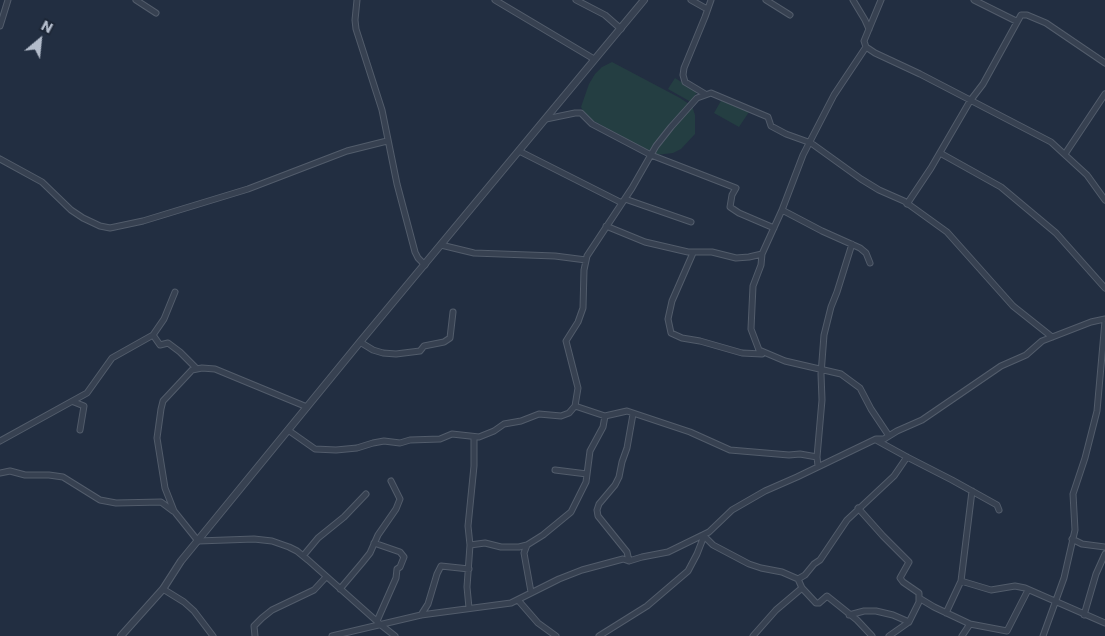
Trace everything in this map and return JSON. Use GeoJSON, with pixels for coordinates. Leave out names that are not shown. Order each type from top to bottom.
{"type":"FeatureCollection","features":[{"type":"Feature","properties":{"kind":"street"},"geometry":{"type":"LineString","coordinates":[[0,26],[8,0]]}},
{"type":"Feature","properties":{"kind":"street"},"geometry":{"type":"LineString","coordinates":[[136,0],[156,13]]}},
{"type":"Feature","properties":{"kind":"street"},"geometry":{"type":"LineString","coordinates":[[357,0],[356,29],[382,110],[387,141],[415,252],[425,265]]}},
{"type":"Feature","properties":{"kind":"street"},"geometry":{"type":"LineString","coordinates":[[496,0],[594,59]]}},
{"type":"Feature","properties":{"kind":"street"},"geometry":{"type":"LineString","coordinates":[[576,0],[605,15],[621,28]]}},
{"type":"Feature","properties":{"kind":"street"},"geometry":{"type":"LineString","coordinates":[[121,636],[162,589],[181,561],[360,342],[644,0]]}},
{"type":"Feature","properties":{"kind":"street"},"geometry":{"type":"LineString","coordinates":[[691,0],[707,9]]}},
{"type":"Feature","properties":{"kind":"street"},"geometry":{"type":"LineString","coordinates":[[711,0],[684,68],[685,82],[705,94],[716,95],[752,110],[758,115],[768,117],[771,126],[811,143],[861,179],[907,204],[947,232],[1013,306],[1052,337]]}},
{"type":"Feature","properties":{"kind":"street"},"geometry":{"type":"LineString","coordinates":[[766,0],[790,15]]}},
{"type":"Feature","properties":{"kind":"street"},"geometry":{"type":"LineString","coordinates":[[853,0],[869,29]]}},
{"type":"Feature","properties":{"kind":"street"},"geometry":{"type":"LineString","coordinates":[[882,0],[864,41],[866,47],[1051,142],[1087,175],[1105,200]]}},
{"type":"Feature","properties":{"kind":"street"},"geometry":{"type":"LineString","coordinates":[[974,0],[1016,21]]}},
{"type":"Feature","properties":{"kind":"street"},"geometry":{"type":"LineString","coordinates":[[907,204],[991,70],[1019,16],[1023,14],[1046,23],[1105,63]]}},
{"type":"Feature","properties":{"kind":"street"},"geometry":{"type":"LineString","coordinates":[[866,47],[834,95],[804,155],[762,254],[753,286],[751,329],[759,350],[785,361],[840,374],[860,388],[889,436]]}},
{"type":"Feature","properties":{"kind":"street"},"geometry":{"type":"LineString","coordinates":[[288,430],[311,447],[326,450],[356,448],[373,442],[400,443],[410,440],[440,439],[452,434],[474,438],[494,431],[504,424],[539,414],[561,416],[569,413],[574,406],[578,388],[566,341],[581,314],[584,270],[591,248],[671,126],[697,98],[705,94]]}},
{"type":"Feature","properties":{"kind":"street"},"geometry":{"type":"LineString","coordinates":[[1065,154],[1105,94]]}},
{"type":"Feature","properties":{"kind":"street"},"geometry":{"type":"LineString","coordinates":[[546,119],[578,112],[592,124],[651,155],[736,188],[730,207],[739,213],[774,228]]}},
{"type":"Feature","properties":{"kind":"street"},"geometry":{"type":"LineString","coordinates":[[0,159],[42,182],[71,210],[83,218],[100,226],[110,228],[143,221],[248,189],[347,151],[387,141]]}},
{"type":"Feature","properties":{"kind":"street"},"geometry":{"type":"LineString","coordinates":[[519,151],[623,201],[691,222]]}},
{"type":"Feature","properties":{"kind":"street"},"geometry":{"type":"LineString","coordinates":[[940,153],[1001,187],[1056,233],[1105,288]]}},
{"type":"Feature","properties":{"kind":"street"},"geometry":{"type":"LineString","coordinates":[[782,210],[864,250],[870,263]]}},
{"type":"Feature","properties":{"kind":"street"},"geometry":{"type":"LineString","coordinates":[[606,226],[645,242],[693,253],[712,252],[736,258],[762,254]]}},
{"type":"Feature","properties":{"kind":"street"},"geometry":{"type":"LineString","coordinates":[[818,466],[824,335],[830,306],[837,292],[852,244]]}},
{"type":"Feature","properties":{"kind":"street"},"geometry":{"type":"LineString","coordinates":[[441,245],[474,253],[555,256],[586,260]]}},
{"type":"Feature","properties":{"kind":"street"},"geometry":{"type":"LineString","coordinates":[[693,253],[672,301],[668,319],[671,333],[682,338],[700,341],[742,354],[767,354]]}},
{"type":"Feature","properties":{"kind":"street"},"geometry":{"type":"LineString","coordinates":[[0,441],[74,402],[87,393],[112,358],[153,335],[164,320],[176,292]]}},
{"type":"Feature","properties":{"kind":"street"},"geometry":{"type":"LineString","coordinates":[[360,342],[373,350],[383,353],[396,354],[420,351],[424,346],[444,342],[450,338],[454,312]]}},
{"type":"Feature","properties":{"kind":"street"},"geometry":{"type":"LineString","coordinates":[[332,636],[379,623],[422,615],[502,605],[518,600],[531,592],[582,570],[623,559],[629,561],[642,556],[668,552],[709,532],[732,510],[746,500],[876,439],[884,439],[935,412],[996,369],[1026,356],[1042,341],[1091,322],[1105,320],[1096,411],[1087,451],[1073,494],[1072,506],[1075,522],[1070,551],[1064,578],[1043,636]]}},
{"type":"Feature","properties":{"kind":"street"},"geometry":{"type":"LineString","coordinates":[[153,335],[160,345],[168,343],[196,368]]}},
{"type":"Feature","properties":{"kind":"street"},"geometry":{"type":"LineString","coordinates":[[174,511],[165,488],[158,446],[161,409],[167,397],[192,370],[196,368],[215,369],[307,407]]}},
{"type":"Feature","properties":{"kind":"street"},"geometry":{"type":"LineString","coordinates":[[74,402],[84,406],[80,430]]}},
{"type":"Feature","properties":{"kind":"street"},"geometry":{"type":"LineString","coordinates":[[574,406],[605,416],[627,411],[690,432],[730,450],[789,455],[800,454],[817,457]]}},
{"type":"Feature","properties":{"kind":"street"},"geometry":{"type":"LineString","coordinates":[[629,561],[627,552],[598,516],[598,510],[599,504],[616,485],[619,477],[627,448],[633,414]]}},
{"type":"Feature","properties":{"kind":"street"},"geometry":{"type":"LineString","coordinates":[[470,545],[485,543],[501,547],[519,547],[527,545],[543,535],[571,512],[583,489],[590,451],[603,427],[605,416]]}},
{"type":"Feature","properties":{"kind":"street"},"geometry":{"type":"LineString","coordinates":[[469,608],[467,587],[470,545],[468,526],[474,466],[474,438]]}},
{"type":"Feature","properties":{"kind":"street"},"geometry":{"type":"LineString","coordinates":[[876,439],[997,505],[999,510]]}},
{"type":"Feature","properties":{"kind":"street"},"geometry":{"type":"LineString","coordinates":[[798,579],[805,575],[820,560],[846,520],[894,476],[907,457]]}},
{"type":"Feature","properties":{"kind":"street"},"geometry":{"type":"LineString","coordinates":[[555,470],[587,474]]}},
{"type":"Feature","properties":{"kind":"street"},"geometry":{"type":"LineString","coordinates":[[0,473],[10,471],[25,475],[63,477],[100,500],[116,503],[161,502],[174,511],[198,541]]}},
{"type":"Feature","properties":{"kind":"street"},"geometry":{"type":"LineString","coordinates":[[340,588],[362,563],[400,502],[399,495],[392,481]]}},
{"type":"Feature","properties":{"kind":"street"},"geometry":{"type":"LineString","coordinates":[[946,613],[961,581],[972,491]]}},
{"type":"Feature","properties":{"kind":"street"},"geometry":{"type":"LineString","coordinates":[[303,556],[314,543],[344,517],[366,494]]}},
{"type":"Feature","properties":{"kind":"street"},"geometry":{"type":"LineString","coordinates":[[858,508],[909,562],[900,578],[919,592],[919,602],[909,622],[890,636]]}},
{"type":"Feature","properties":{"kind":"street"},"geometry":{"type":"LineString","coordinates":[[703,535],[713,545],[749,564],[782,572],[798,579],[802,588],[816,604],[827,596],[857,620],[872,636]]}},
{"type":"Feature","properties":{"kind":"street"},"geometry":{"type":"LineString","coordinates":[[598,636],[647,606],[688,571],[693,564],[703,535]]}},
{"type":"Feature","properties":{"kind":"street"},"geometry":{"type":"LineString","coordinates":[[198,541],[254,539],[272,541],[288,547],[303,556],[395,636]]}},
{"type":"Feature","properties":{"kind":"street"},"geometry":{"type":"LineString","coordinates":[[1072,539],[1082,544],[1105,547]]}},
{"type":"Feature","properties":{"kind":"street"},"geometry":{"type":"LineString","coordinates":[[374,543],[400,552],[404,557],[400,567],[397,569],[396,578],[379,623]]}},
{"type":"Feature","properties":{"kind":"street"},"geometry":{"type":"LineString","coordinates":[[1070,551],[1082,544]]}},
{"type":"Feature","properties":{"kind":"street"},"geometry":{"type":"LineString","coordinates":[[527,545],[524,553],[531,592]]}},
{"type":"Feature","properties":{"kind":"street"},"geometry":{"type":"LineString","coordinates":[[1084,615],[1096,574],[1105,554]]}},
{"type":"Feature","properties":{"kind":"street"},"geometry":{"type":"LineString","coordinates":[[422,615],[428,604],[441,566],[469,569]]}},
{"type":"Feature","properties":{"kind":"street"},"geometry":{"type":"LineString","coordinates":[[255,636],[254,626],[262,618],[272,610],[314,590],[326,577]]}},
{"type":"Feature","properties":{"kind":"street"},"geometry":{"type":"LineString","coordinates":[[961,581],[991,590],[1015,586],[1105,623]]}},
{"type":"Feature","properties":{"kind":"street"},"geometry":{"type":"LineString","coordinates":[[753,636],[776,610],[802,588]]}},
{"type":"Feature","properties":{"kind":"street"},"geometry":{"type":"LineString","coordinates":[[162,589],[184,602],[194,611],[213,636]]}},
{"type":"Feature","properties":{"kind":"street"},"geometry":{"type":"LineString","coordinates":[[919,598],[934,608],[970,624],[1007,631],[1028,590]]}},
{"type":"Feature","properties":{"kind":"street"},"geometry":{"type":"LineString","coordinates":[[518,600],[522,607],[538,623],[556,636]]}},
{"type":"Feature","properties":{"kind":"street"},"geometry":{"type":"LineString","coordinates":[[849,615],[864,611],[876,611],[893,615],[909,622]]}},
{"type":"Feature","properties":{"kind":"street"},"geometry":{"type":"LineString","coordinates":[[962,636],[970,624]]}},
{"type":"Feature","properties":{"kind":"green space"},"geometry":{"type":"Polygon","coordinates":[[[612,62],[692,106],[695,115],[695,134],[681,149],[673,153],[656,155],[590,119],[585,114],[581,107],[589,84],[602,67],[612,62]]]}},
{"type":"Feature","properties":{"kind":"green space"},"geometry":{"type":"Polygon","coordinates":[[[675,78],[697,92],[691,102],[668,89],[675,78]]]}},
{"type":"Feature","properties":{"kind":"green space"},"geometry":{"type":"Polygon","coordinates":[[[722,99],[749,112],[739,127],[714,113],[722,99]]]}}]}
